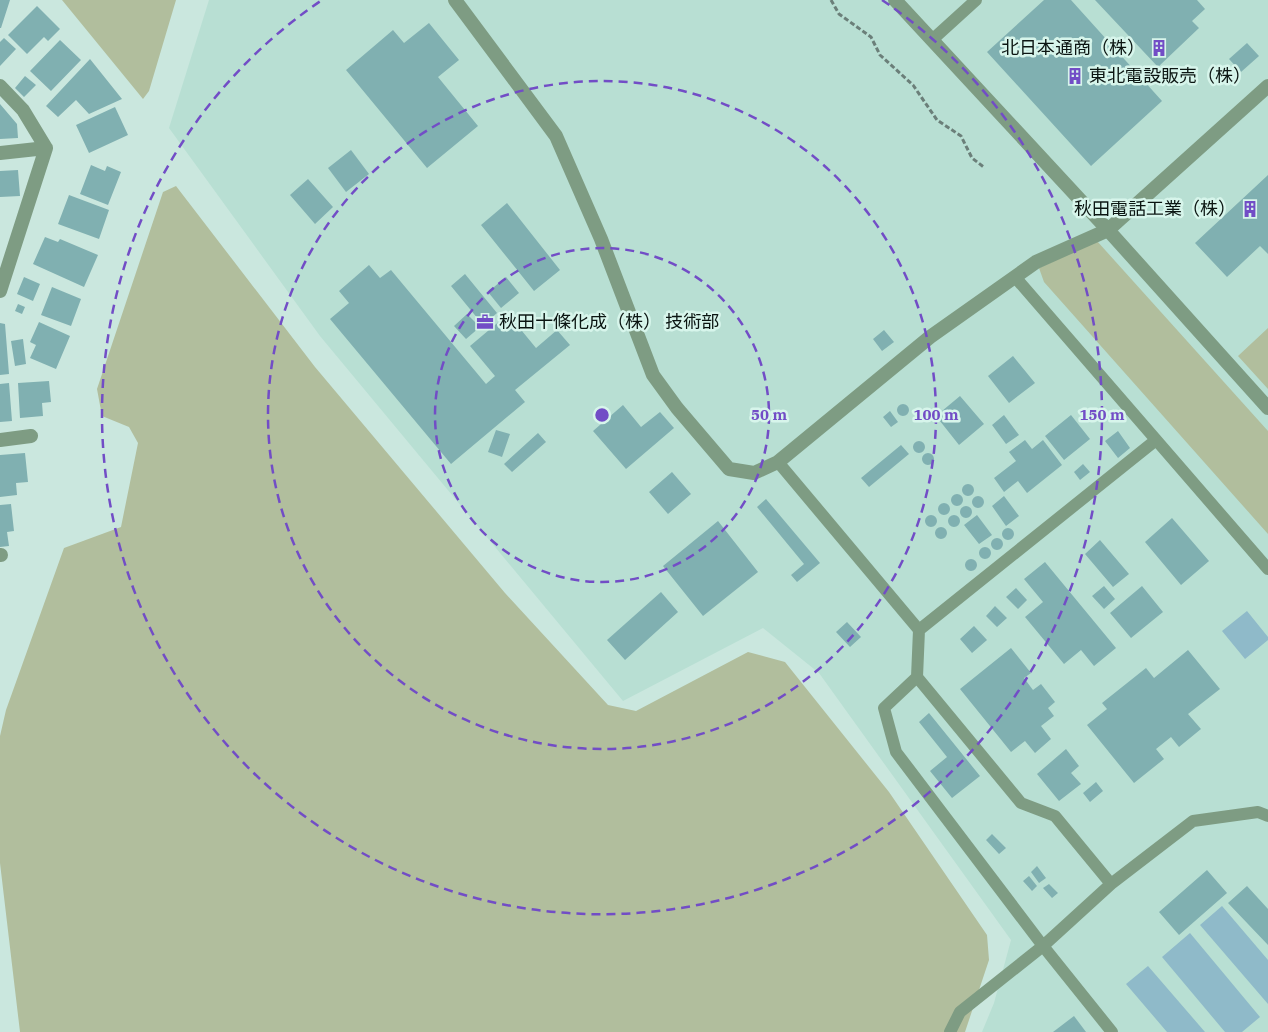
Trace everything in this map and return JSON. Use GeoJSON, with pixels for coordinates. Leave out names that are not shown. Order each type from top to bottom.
{"type":"FeatureCollection","features":[{"type":"Feature","properties":{"kind":"street"},"geometry":{"type":"LineString","coordinates":[[454,0],[556,136],[601,239],[653,375],[677,408],[729,469],[754,473],[778,462],[930,338],[1036,262],[1108,230],[1268,86]]}},
{"type":"Feature","properties":{"kind":"street"},"geometry":{"type":"LineString","coordinates":[[896,0],[1108,230],[1268,408]]}},
{"type":"Feature","properties":{"kind":"street"},"geometry":{"type":"LineString","coordinates":[[0,86],[23,110],[46,148],[0,291]]}},
{"type":"Feature","properties":{"kind":"street"},"geometry":{"type":"LineString","coordinates":[[0,153],[46,148]]}},
{"type":"Feature","properties":{"kind":"street"},"geometry":{"type":"LineString","coordinates":[[0,440],[31,436]]}},
{"type":"Feature","properties":{"kind":"lane"},"geometry":{"type":"LineString","coordinates":[[932,40],[976,0]]}},
{"type":"Feature","properties":{"kind":"lane"},"geometry":{"type":"LineString","coordinates":[[1015,277],[1268,568]]}},
{"type":"Feature","properties":{"kind":"lane"},"geometry":{"type":"LineString","coordinates":[[919,630],[1156,440]]}},
{"type":"Feature","properties":{"kind":"lane"},"geometry":{"type":"LineString","coordinates":[[778,462],[919,630],[917,677],[1021,803],[1055,816],[1112,884]]}},
{"type":"Feature","properties":{"kind":"lane"},"geometry":{"type":"LineString","coordinates":[[917,677],[884,708],[896,752],[1043,946],[1112,1032]]}},
{"type":"Feature","properties":{"kind":"lane"},"geometry":{"type":"LineString","coordinates":[[950,1032],[960,1012],[1043,946],[1112,884],[1193,821],[1258,812],[1268,816]]}},
{"type":"Feature","properties":{"kind":"path"},"geometry":{"type":"LineString","coordinates":[[831,0],[839,14],[871,37],[880,55],[913,85],[937,120],[960,136],[972,158],[985,168]]}},
{"type":"Feature","properties":{"kind":"shaded area"},"geometry":{"type":"Polygon","coordinates":[[[62,0],[176,0],[149,91],[143,99],[62,0]]]}},
{"type":"Feature","properties":{"kind":"shaded area"},"geometry":{"type":"Polygon","coordinates":[[[209,0],[1268,0],[1268,1032],[982,1032],[994,1003],[1011,940],[819,673],[763,628],[623,701],[320,336],[169,128],[209,0]]]}},
{"type":"Feature","properties":{"kind":"shaded area"},"geometry":{"type":"Polygon","coordinates":[[[176,186],[315,367],[505,593],[608,705],[636,711],[748,652],[785,662],[889,792],[987,935],[989,960],[965,1032],[20,1032],[0,863],[0,736],[6,710],[64,548],[121,527],[138,443],[129,427],[102,416],[97,389],[163,192],[176,186]]]}},
{"type":"Feature","properties":{"kind":"shaded area"},"geometry":{"type":"Polygon","coordinates":[[[1097,241],[1268,431],[1268,534],[1044,282],[1039,268],[1097,241]]]}},
{"type":"Feature","properties":{"kind":"shaded area"},"geometry":{"type":"Polygon","coordinates":[[[1268,328],[1268,389],[1238,356],[1268,328]]]}},
{"type":"Feature","properties":{"kind":"water"},"geometry":{"type":"Polygon","coordinates":[[[1247,611],[1268,637],[1268,640],[1245,659],[1222,631],[1247,611]]]}},
{"type":"Feature","properties":{"kind":"water"},"geometry":{"type":"Polygon","coordinates":[[[1222,906],[1268,960],[1268,1004],[1200,925],[1222,906]]]}},
{"type":"Feature","properties":{"kind":"water"},"geometry":{"type":"Polygon","coordinates":[[[1190,933],[1260,1017],[1242,1032],[1225,1032],[1162,957],[1190,933]]]}},
{"type":"Feature","properties":{"kind":"water"},"geometry":{"type":"Polygon","coordinates":[[[1148,966],[1205,1032],[1167,1032],[1126,984],[1148,966]]]}},
{"type":"Feature","properties":{"kind":"building"},"geometry":{"type":"Polygon","coordinates":[[[0,0],[10,0],[1,28],[0,28],[0,0]]]}},
{"type":"Feature","properties":{"kind":"building","name":"東北電設販売（株）"},"geometry":{"type":"Polygon","coordinates":[[[1044,0],[1071,0],[1162,101],[1091,166],[987,52],[1044,0]]]}},
{"type":"Feature","properties":{"kind":"building","name":"北日本通商（株）"},"geometry":{"type":"Polygon","coordinates":[[[1095,0],[1197,0],[1205,9],[1192,21],[1199,28],[1158,67],[1095,0]]]}},
{"type":"Feature","properties":{"kind":"building"},"geometry":{"type":"Polygon","coordinates":[[[37,6],[60,29],[48,41],[44,37],[27,54],[8,35],[37,6]]]}},
{"type":"Feature","properties":{"kind":"building"},"geometry":{"type":"Polygon","coordinates":[[[429,23],[459,60],[438,77],[478,126],[427,168],[346,70],[393,30],[404,43],[429,23]]]}},
{"type":"Feature","properties":{"kind":"building"},"geometry":{"type":"Polygon","coordinates":[[[4,38],[16,49],[0,66],[0,42],[4,38]]]}},
{"type":"Feature","properties":{"kind":"building"},"geometry":{"type":"Polygon","coordinates":[[[60,40],[81,60],[51,91],[30,71],[60,40]]]}},
{"type":"Feature","properties":{"kind":"building"},"geometry":{"type":"Polygon","coordinates":[[[1247,43],[1259,56],[1241,72],[1229,59],[1247,43]]]}},
{"type":"Feature","properties":{"kind":"building"},"geometry":{"type":"Polygon","coordinates":[[[90,59],[122,99],[89,114],[76,100],[58,117],[46,106],[90,59]]]}},
{"type":"Feature","properties":{"kind":"building"},"geometry":{"type":"Polygon","coordinates":[[[25,76],[36,85],[24,97],[15,88],[25,76]]]}},
{"type":"Feature","properties":{"kind":"building"},"geometry":{"type":"Polygon","coordinates":[[[0,104],[17,124],[18,138],[0,139],[0,104]]]}},
{"type":"Feature","properties":{"kind":"building"},"geometry":{"type":"Polygon","coordinates":[[[115,107],[128,135],[89,153],[76,125],[115,107]]]}},
{"type":"Feature","properties":{"kind":"building"},"geometry":{"type":"Polygon","coordinates":[[[351,150],[369,174],[346,192],[328,168],[351,150]]]}},
{"type":"Feature","properties":{"kind":"building"},"geometry":{"type":"Polygon","coordinates":[[[91,165],[105,171],[107,166],[121,172],[108,205],[80,194],[91,165]]]}},
{"type":"Feature","properties":{"kind":"building"},"geometry":{"type":"Polygon","coordinates":[[[18,170],[20,196],[0,197],[0,171],[18,170]]]}},
{"type":"Feature","properties":{"kind":"building","name":"秋田電話工業（株）"},"geometry":{"type":"Polygon","coordinates":[[[1268,175],[1268,254],[1260,246],[1227,277],[1195,243],[1268,175]]]}},
{"type":"Feature","properties":{"kind":"building"},"geometry":{"type":"Polygon","coordinates":[[[308,179],[333,207],[315,224],[290,195],[308,179]]]}},
{"type":"Feature","properties":{"kind":"building"},"geometry":{"type":"Polygon","coordinates":[[[69,195],[109,210],[99,239],[58,224],[69,195]]]}},
{"type":"Feature","properties":{"kind":"building"},"geometry":{"type":"Polygon","coordinates":[[[507,203],[560,270],[534,291],[481,225],[507,203]]]}},
{"type":"Feature","properties":{"kind":"building"},"geometry":{"type":"Polygon","coordinates":[[[45,237],[58,242],[60,239],[98,255],[84,287],[33,264],[45,237]]]}},
{"type":"Feature","properties":{"kind":"building"},"geometry":{"type":"Polygon","coordinates":[[[369,265],[380,278],[391,270],[486,384],[495,376],[470,346],[508,314],[536,348],[557,330],[570,345],[515,390],[525,402],[451,464],[330,319],[349,303],[339,291],[369,265]]]}},
{"type":"Feature","properties":{"kind":"building"},"geometry":{"type":"Polygon","coordinates":[[[465,274],[497,313],[483,325],[451,286],[465,274]]]}},
{"type":"Feature","properties":{"kind":"building"},"geometry":{"type":"Polygon","coordinates":[[[24,277],[40,284],[33,301],[17,294],[24,277]]]}},
{"type":"Feature","properties":{"kind":"building"},"geometry":{"type":"Polygon","coordinates":[[[506,277],[519,293],[501,308],[488,292],[506,277]]]}},
{"type":"Feature","properties":{"kind":"building"},"geometry":{"type":"Polygon","coordinates":[[[52,287],[81,299],[71,326],[41,315],[52,287]]]}},
{"type":"Feature","properties":{"kind":"building"},"geometry":{"type":"Polygon","coordinates":[[[18,304],[25,307],[22,314],[15,311],[18,304]]]}},
{"type":"Feature","properties":{"kind":"building"},"geometry":{"type":"Polygon","coordinates":[[[467,314],[480,327],[466,339],[454,326],[467,314]]]}},
{"type":"Feature","properties":{"kind":"building"},"geometry":{"type":"Polygon","coordinates":[[[39,322],[70,336],[56,369],[30,358],[36,345],[30,342],[39,322]]]}},
{"type":"Feature","properties":{"kind":"building"},"geometry":{"type":"Polygon","coordinates":[[[0,323],[5,324],[9,374],[0,375],[0,323]]]}},
{"type":"Feature","properties":{"kind":"building"},"geometry":{"type":"Polygon","coordinates":[[[884,330],[894,342],[882,351],[873,339],[884,330]]]}},
{"type":"Feature","properties":{"kind":"building"},"geometry":{"type":"Polygon","coordinates":[[[23,339],[26,364],[15,366],[11,341],[23,339]]]}},
{"type":"Feature","properties":{"kind":"building"},"geometry":{"type":"Polygon","coordinates":[[[1013,356],[1035,383],[1009,403],[988,376],[1013,356]]]}},
{"type":"Feature","properties":{"kind":"building"},"geometry":{"type":"Polygon","coordinates":[[[49,381],[51,402],[42,403],[43,416],[20,418],[18,383],[49,381]]]}},
{"type":"Feature","properties":{"kind":"building"},"geometry":{"type":"Polygon","coordinates":[[[9,383],[12,421],[0,422],[0,384],[9,383]]]}},
{"type":"Feature","properties":{"kind":"building"},"geometry":{"type":"Polygon","coordinates":[[[960,396],[984,424],[959,445],[936,416],[960,396]]]}},
{"type":"Feature","properties":{"kind":"building"},"geometry":{"type":"Polygon","coordinates":[[[901,404],[905,404],[909,410],[905,416],[901,416],[897,412],[897,408],[901,404]]]}},
{"type":"Feature","properties":{"kind":"building"},"geometry":{"type":"Polygon","coordinates":[[[623,405],[641,427],[660,412],[674,428],[626,469],[593,431],[623,405]]]}},
{"type":"Feature","properties":{"kind":"building"},"geometry":{"type":"Polygon","coordinates":[[[890,411],[898,422],[891,427],[883,417],[890,411]]]}},
{"type":"Feature","properties":{"kind":"building"},"geometry":{"type":"Polygon","coordinates":[[[1004,415],[1019,435],[1006,444],[992,425],[1004,415]]]}},
{"type":"Feature","properties":{"kind":"building"},"geometry":{"type":"Polygon","coordinates":[[[1071,415],[1090,439],[1064,460],[1045,436],[1071,415]]]}},
{"type":"Feature","properties":{"kind":"building"},"geometry":{"type":"Polygon","coordinates":[[[496,430],[510,434],[502,457],[488,452],[496,430]]]}},
{"type":"Feature","properties":{"kind":"building"},"geometry":{"type":"Polygon","coordinates":[[[1118,431],[1130,448],[1118,458],[1105,441],[1118,431]]]}},
{"type":"Feature","properties":{"kind":"building"},"geometry":{"type":"Polygon","coordinates":[[[538,433],[546,442],[512,472],[504,464],[538,433]]]}},
{"type":"Feature","properties":{"kind":"building"},"geometry":{"type":"Polygon","coordinates":[[[1025,440],[1032,449],[1043,440],[1062,465],[1027,493],[1018,481],[1004,492],[994,478],[1016,461],[1009,452],[1025,440]]]}},
{"type":"Feature","properties":{"kind":"building"},"geometry":{"type":"Polygon","coordinates":[[[917,441],[921,441],[925,447],[921,453],[917,453],[913,449],[913,445],[917,441]]]}},
{"type":"Feature","properties":{"kind":"building"},"geometry":{"type":"Polygon","coordinates":[[[901,445],[909,454],[869,487],[861,478],[901,445]]]}},
{"type":"Feature","properties":{"kind":"building"},"geometry":{"type":"Polygon","coordinates":[[[25,453],[28,482],[16,483],[17,495],[0,497],[0,455],[25,453]]]}},
{"type":"Feature","properties":{"kind":"building"},"geometry":{"type":"Polygon","coordinates":[[[926,453],[930,453],[934,459],[930,465],[926,465],[922,461],[922,457],[926,453]]]}},
{"type":"Feature","properties":{"kind":"building"},"geometry":{"type":"Polygon","coordinates":[[[1083,464],[1090,472],[1080,480],[1074,472],[1083,464]]]}},
{"type":"Feature","properties":{"kind":"building"},"geometry":{"type":"Polygon","coordinates":[[[672,472],[691,494],[668,514],[649,492],[672,472]]]}},
{"type":"Feature","properties":{"kind":"building"},"geometry":{"type":"Polygon","coordinates":[[[966,484],[970,484],[974,490],[970,496],[966,496],[962,492],[962,488],[966,484]]]}},
{"type":"Feature","properties":{"kind":"building"},"geometry":{"type":"Polygon","coordinates":[[[955,494],[959,494],[963,500],[959,506],[955,506],[951,502],[951,498],[955,494]]]}},
{"type":"Feature","properties":{"kind":"building"},"geometry":{"type":"Polygon","coordinates":[[[976,496],[980,496],[984,502],[980,508],[976,508],[972,504],[972,500],[976,496]]]}},
{"type":"Feature","properties":{"kind":"building"},"geometry":{"type":"Polygon","coordinates":[[[1004,496],[1019,516],[1006,526],[992,506],[1004,496]]]}},
{"type":"Feature","properties":{"kind":"building"},"geometry":{"type":"Polygon","coordinates":[[[766,499],[820,563],[797,582],[791,575],[804,564],[757,507],[766,499]]]}},
{"type":"Feature","properties":{"kind":"building"},"geometry":{"type":"Polygon","coordinates":[[[942,503],[946,503],[950,509],[946,515],[942,515],[938,511],[938,507],[942,503]]]}},
{"type":"Feature","properties":{"kind":"building"},"geometry":{"type":"Polygon","coordinates":[[[11,504],[14,531],[7,532],[9,546],[0,547],[0,505],[11,504]]]}},
{"type":"Feature","properties":{"kind":"building"},"geometry":{"type":"Polygon","coordinates":[[[964,506],[968,506],[972,512],[968,518],[964,518],[960,514],[960,510],[964,506]]]}},
{"type":"Feature","properties":{"kind":"building"},"geometry":{"type":"Polygon","coordinates":[[[929,515],[933,515],[937,521],[933,527],[929,527],[925,523],[925,519],[929,515]]]}},
{"type":"Feature","properties":{"kind":"building"},"geometry":{"type":"Polygon","coordinates":[[[952,515],[956,515],[960,521],[956,527],[952,527],[948,523],[948,519],[952,515]]]}},
{"type":"Feature","properties":{"kind":"building"},"geometry":{"type":"Polygon","coordinates":[[[977,515],[992,535],[979,544],[964,525],[977,515]]]}},
{"type":"Feature","properties":{"kind":"building"},"geometry":{"type":"Polygon","coordinates":[[[1172,518],[1209,561],[1181,585],[1145,542],[1172,518]]]}},
{"type":"Feature","properties":{"kind":"building"},"geometry":{"type":"Polygon","coordinates":[[[718,521],[758,572],[703,616],[663,566],[718,521]]]}},
{"type":"Feature","properties":{"kind":"building"},"geometry":{"type":"Polygon","coordinates":[[[939,527],[943,527],[947,533],[943,539],[939,539],[935,535],[935,531],[939,527]]]}},
{"type":"Feature","properties":{"kind":"building"},"geometry":{"type":"Polygon","coordinates":[[[1006,528],[1010,528],[1014,534],[1010,540],[1006,540],[1002,536],[1002,532],[1006,528]]]}},
{"type":"Feature","properties":{"kind":"building"},"geometry":{"type":"Polygon","coordinates":[[[995,538],[999,538],[1003,544],[999,550],[995,550],[991,546],[991,542],[995,538]]]}},
{"type":"Feature","properties":{"kind":"building"},"geometry":{"type":"Polygon","coordinates":[[[1100,540],[1129,574],[1113,587],[1085,554],[1100,540]]]}},
{"type":"Feature","properties":{"kind":"building"},"geometry":{"type":"Polygon","coordinates":[[[983,547],[987,547],[991,553],[987,559],[983,559],[979,555],[979,551],[983,547]]]}},
{"type":"Feature","properties":{"kind":"building"},"geometry":{"type":"Polygon","coordinates":[[[969,559],[973,559],[977,565],[973,571],[969,571],[965,567],[965,563],[969,559]]]}},
{"type":"Feature","properties":{"kind":"building"},"geometry":{"type":"Polygon","coordinates":[[[1045,562],[1116,648],[1094,666],[1081,650],[1064,664],[1025,617],[1043,602],[1024,579],[1045,562]]]}},
{"type":"Feature","properties":{"kind":"building"},"geometry":{"type":"Polygon","coordinates":[[[1104,586],[1115,599],[1104,609],[1092,596],[1104,586]]]}},
{"type":"Feature","properties":{"kind":"building"},"geometry":{"type":"Polygon","coordinates":[[[1142,586],[1163,612],[1131,638],[1110,613],[1142,586]]]}},
{"type":"Feature","properties":{"kind":"building"},"geometry":{"type":"Polygon","coordinates":[[[1016,588],[1027,600],[1018,609],[1006,597],[1016,588]]]}},
{"type":"Feature","properties":{"kind":"building"},"geometry":{"type":"Polygon","coordinates":[[[661,592],[678,612],[625,660],[607,640],[661,592]]]}},
{"type":"Feature","properties":{"kind":"building"},"geometry":{"type":"Polygon","coordinates":[[[995,606],[1007,618],[997,627],[986,616],[995,606]]]}},
{"type":"Feature","properties":{"kind":"building"},"geometry":{"type":"Polygon","coordinates":[[[847,622],[861,637],[850,647],[836,632],[847,622]]]}},
{"type":"Feature","properties":{"kind":"building"},"geometry":{"type":"Polygon","coordinates":[[[974,626],[987,640],[972,653],[960,639],[974,626]]]}},
{"type":"Feature","properties":{"kind":"building"},"geometry":{"type":"Polygon","coordinates":[[[1011,648],[1031,673],[1024,678],[1033,690],[1041,684],[1055,702],[1048,708],[1054,716],[1041,726],[1051,739],[1035,753],[1025,741],[1011,752],[960,689],[1011,648]]]}},
{"type":"Feature","properties":{"kind":"building"},"geometry":{"type":"Polygon","coordinates":[[[1188,650],[1220,689],[1188,714],[1201,729],[1179,747],[1171,737],[1156,749],[1164,759],[1134,783],[1087,725],[1107,709],[1102,703],[1146,668],[1154,678],[1188,650]]]}},
{"type":"Feature","properties":{"kind":"building"},"geometry":{"type":"Polygon","coordinates":[[[929,713],[980,776],[952,798],[930,771],[947,757],[919,722],[929,713]]]}},
{"type":"Feature","properties":{"kind":"building"},"geometry":{"type":"Polygon","coordinates":[[[1066,749],[1079,766],[1071,773],[1081,784],[1059,801],[1037,774],[1066,749]]]}},
{"type":"Feature","properties":{"kind":"building"},"geometry":{"type":"Polygon","coordinates":[[[1096,782],[1103,791],[1090,802],[1083,793],[1096,782]]]}},
{"type":"Feature","properties":{"kind":"building"},"geometry":{"type":"Polygon","coordinates":[[[992,834],[1006,848],[999,854],[986,840],[992,834]]]}},
{"type":"Feature","properties":{"kind":"building"},"geometry":{"type":"Polygon","coordinates":[[[1037,866],[1046,878],[1039,883],[1031,872],[1037,866]]]}},
{"type":"Feature","properties":{"kind":"building"},"geometry":{"type":"Polygon","coordinates":[[[1207,870],[1227,893],[1179,935],[1159,912],[1207,870]]]}},
{"type":"Feature","properties":{"kind":"building"},"geometry":{"type":"Polygon","coordinates":[[[1029,876],[1037,886],[1032,891],[1023,881],[1029,876]]]}},
{"type":"Feature","properties":{"kind":"building"},"geometry":{"type":"Polygon","coordinates":[[[1049,884],[1058,893],[1052,898],[1043,888],[1049,884]]]}},
{"type":"Feature","properties":{"kind":"building"},"geometry":{"type":"Polygon","coordinates":[[[1247,886],[1268,909],[1268,945],[1228,903],[1247,886]]]}},
{"type":"Feature","properties":{"kind":"building"},"geometry":{"type":"Polygon","coordinates":[[[1074,1016],[1086,1032],[1053,1032],[1074,1016]]]}},
{"type":"Feature","properties":{"kind":"place","name":"北日本通商（株）"},"geometry":{"type":"Point","coordinates":[1159,48]}},
{"type":"Feature","properties":{"kind":"place","name":"東北電設販売（株）"},"geometry":{"type":"Point","coordinates":[1075,76]}},
{"type":"Feature","properties":{"kind":"place","name":"秋田電話工業（株）"},"geometry":{"type":"Point","coordinates":[1250,209]}},
{"type":"Feature","properties":{"kind":"place","name":"秋田十條化成（株） 技術部"},"geometry":{"type":"Point","coordinates":[485,322]}}]}
